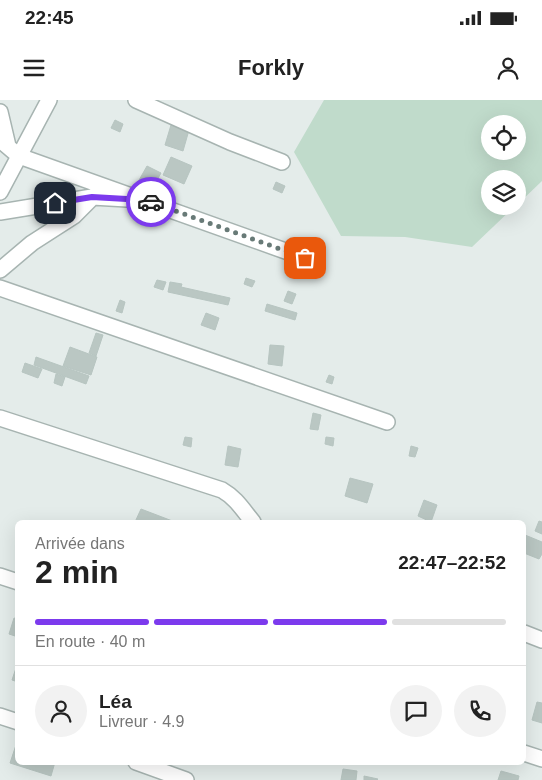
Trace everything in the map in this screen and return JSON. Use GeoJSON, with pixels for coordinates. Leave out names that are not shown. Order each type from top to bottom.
{"type":"FeatureCollection","features":[{"type":"Feature","properties":{"kind":"street"},"geometry":{"type":"LineString","coordinates":[[0,192],[49,100]]}},
{"type":"Feature","properties":{"kind":"street"},"geometry":{"type":"LineString","coordinates":[[136,100],[230,142],[282,162]]}},
{"type":"Feature","properties":{"kind":"street"},"geometry":{"type":"LineString","coordinates":[[0,112],[4,143],[20,156],[305,258]]}},
{"type":"Feature","properties":{"kind":"street"},"geometry":{"type":"LineString","coordinates":[[0,270],[32,243],[74,216],[92,197],[106,186]]}},
{"type":"Feature","properties":{"kind":"street"},"geometry":{"type":"LineString","coordinates":[[0,212],[92,197],[144,200]]}},
{"type":"Feature","properties":{"kind":"street"},"geometry":{"type":"LineString","coordinates":[[0,288],[387,422]]}},
{"type":"Feature","properties":{"kind":"street"},"geometry":{"type":"LineString","coordinates":[[0,418],[146,467],[222,490],[238,502],[252,520]]}},
{"type":"Feature","properties":{"kind":"street"},"geometry":{"type":"LineString","coordinates":[[0,576],[15,581]]}},
{"type":"Feature","properties":{"kind":"street"},"geometry":{"type":"LineString","coordinates":[[526,634],[542,640]]}},
{"type":"Feature","properties":{"kind":"street"},"geometry":{"type":"LineString","coordinates":[[0,716],[15,721]]}},
{"type":"Feature","properties":{"kind":"street"},"geometry":{"type":"LineString","coordinates":[[526,754],[542,759]]}},
{"type":"Feature","properties":{"kind":"street"},"geometry":{"type":"LineString","coordinates":[[144,765],[186,780]]}},
{"type":"Feature","properties":{"kind":"green space"},"geometry":{"type":"Polygon","coordinates":[[[324,100],[542,100],[542,181],[526,196],[526,170],[481,170],[481,215],[506,215],[472,247],[405,237],[341,236],[294,152],[324,100]]]}},
{"type":"Feature","properties":{"kind":"building"},"geometry":{"type":"Polygon","coordinates":[[[115,120],[123,124],[120,132],[111,128],[115,120]]]}},
{"type":"Feature","properties":{"kind":"building"},"geometry":{"type":"Polygon","coordinates":[[[171,125],[189,130],[183,151],[165,145],[171,125]]]}},
{"type":"Feature","properties":{"kind":"building"},"geometry":{"type":"Polygon","coordinates":[[[171,157],[192,166],[184,184],[163,175],[171,157]]]}},
{"type":"Feature","properties":{"kind":"building"},"geometry":{"type":"Polygon","coordinates":[[[147,166],[161,173],[152,189],[138,182],[147,166]]]}},
{"type":"Feature","properties":{"kind":"building"},"geometry":{"type":"Polygon","coordinates":[[[276,182],[285,186],[282,193],[273,189],[276,182]]]}},
{"type":"Feature","properties":{"kind":"building"},"geometry":{"type":"Polygon","coordinates":[[[246,278],[255,281],[252,287],[244,284],[246,278]]]}},
{"type":"Feature","properties":{"kind":"building"},"geometry":{"type":"Polygon","coordinates":[[[157,280],[166,282],[163,290],[154,287],[157,280]]]}},
{"type":"Feature","properties":{"kind":"building"},"geometry":{"type":"Polygon","coordinates":[[[170,282],[182,284],[181,287],[230,298],[228,305],[168,292],[170,282]]]}},
{"type":"Feature","properties":{"kind":"building"},"geometry":{"type":"Polygon","coordinates":[[[288,291],[296,294],[292,304],[284,301],[288,291]]]}},
{"type":"Feature","properties":{"kind":"building"},"geometry":{"type":"Polygon","coordinates":[[[120,300],[125,302],[122,313],[116,311],[120,300]]]}},
{"type":"Feature","properties":{"kind":"building"},"geometry":{"type":"Polygon","coordinates":[[[267,304],[297,313],[295,320],[265,311],[267,304]]]}},
{"type":"Feature","properties":{"kind":"building"},"geometry":{"type":"Polygon","coordinates":[[[206,313],[219,318],[215,330],[201,325],[206,313]]]}},
{"type":"Feature","properties":{"kind":"building"},"geometry":{"type":"Polygon","coordinates":[[[96,333],[103,335],[96,356],[89,353],[96,333]]]}},
{"type":"Feature","properties":{"kind":"building"},"geometry":{"type":"Polygon","coordinates":[[[270,345],[284,346],[282,366],[268,364],[270,345]]]}},
{"type":"Feature","properties":{"kind":"building"},"geometry":{"type":"Polygon","coordinates":[[[70,347],[97,357],[91,375],[63,366],[70,347]]]}},
{"type":"Feature","properties":{"kind":"building"},"geometry":{"type":"Polygon","coordinates":[[[36,357],[89,376],[86,384],[34,365],[36,357]]]}},
{"type":"Feature","properties":{"kind":"building"},"geometry":{"type":"Polygon","coordinates":[[[25,363],[42,369],[38,378],[22,372],[25,363]]]}},
{"type":"Feature","properties":{"kind":"building"},"geometry":{"type":"Polygon","coordinates":[[[56,374],[65,377],[62,386],[54,383],[56,374]]]}},
{"type":"Feature","properties":{"kind":"building"},"geometry":{"type":"Polygon","coordinates":[[[329,375],[334,377],[332,384],[326,382],[329,375]]]}},
{"type":"Feature","properties":{"kind":"building"},"geometry":{"type":"Polygon","coordinates":[[[313,413],[321,415],[318,430],[310,429],[313,413]]]}},
{"type":"Feature","properties":{"kind":"building"},"geometry":{"type":"Polygon","coordinates":[[[185,437],[192,438],[191,447],[183,445],[185,437]]]}},
{"type":"Feature","properties":{"kind":"building"},"geometry":{"type":"Polygon","coordinates":[[[326,437],[334,438],[333,446],[325,444],[326,437]]]}},
{"type":"Feature","properties":{"kind":"building"},"geometry":{"type":"Polygon","coordinates":[[[228,446],[241,449],[238,467],[225,465],[228,446]]]}},
{"type":"Feature","properties":{"kind":"building"},"geometry":{"type":"Polygon","coordinates":[[[411,446],[418,448],[415,457],[409,456],[411,446]]]}},
{"type":"Feature","properties":{"kind":"building"},"geometry":{"type":"Polygon","coordinates":[[[350,478],[373,484],[367,503],[345,496],[350,478]]]}},
{"type":"Feature","properties":{"kind":"building"},"geometry":{"type":"Polygon","coordinates":[[[424,500],[437,505],[432,520],[418,516],[424,500]]]}},
{"type":"Feature","properties":{"kind":"building"},"geometry":{"type":"Polygon","coordinates":[[[141,509],[170,520],[136,520],[141,509]]]}},
{"type":"Feature","properties":{"kind":"building"},"geometry":{"type":"Polygon","coordinates":[[[539,521],[542,522],[542,534],[535,531],[539,521]]]}},
{"type":"Feature","properties":{"kind":"building"},"geometry":{"type":"Polygon","coordinates":[[[526,535],[542,542],[542,554],[539,559],[526,554],[526,535]]]}},
{"type":"Feature","properties":{"kind":"building"},"geometry":{"type":"Polygon","coordinates":[[[14,618],[15,618],[15,636],[9,634],[14,618]]]}},
{"type":"Feature","properties":{"kind":"building"},"geometry":{"type":"Polygon","coordinates":[[[537,702],[542,703],[542,723],[532,720],[537,702]]]}},
{"type":"Feature","properties":{"kind":"building"},"geometry":{"type":"Polygon","coordinates":[[[15,748],[15,765],[10,763],[15,748]]]}},
{"type":"Feature","properties":{"kind":"building"},"geometry":{"type":"Polygon","coordinates":[[[16,765],[54,765],[51,776],[16,765]]]}},
{"type":"Feature","properties":{"kind":"building"},"geometry":{"type":"Polygon","coordinates":[[[343,769],[357,771],[356,780],[341,780],[343,769]]]}},
{"type":"Feature","properties":{"kind":"building"},"geometry":{"type":"Polygon","coordinates":[[[501,771],[519,776],[518,780],[498,780],[501,771]]]}},
{"type":"Feature","properties":{"kind":"building"},"geometry":{"type":"Polygon","coordinates":[[[364,776],[378,779],[364,780],[364,776]]]}},
{"type":"Feature","properties":{"kind":"way so far"},"geometry":{"type":"LineString","coordinates":[[151,202],[305,258]]}},
{"type":"Feature","properties":{"kind":"route"},"geometry":{"type":"LineString","coordinates":[[55,203],[92,197],[151,202]]}}]}
